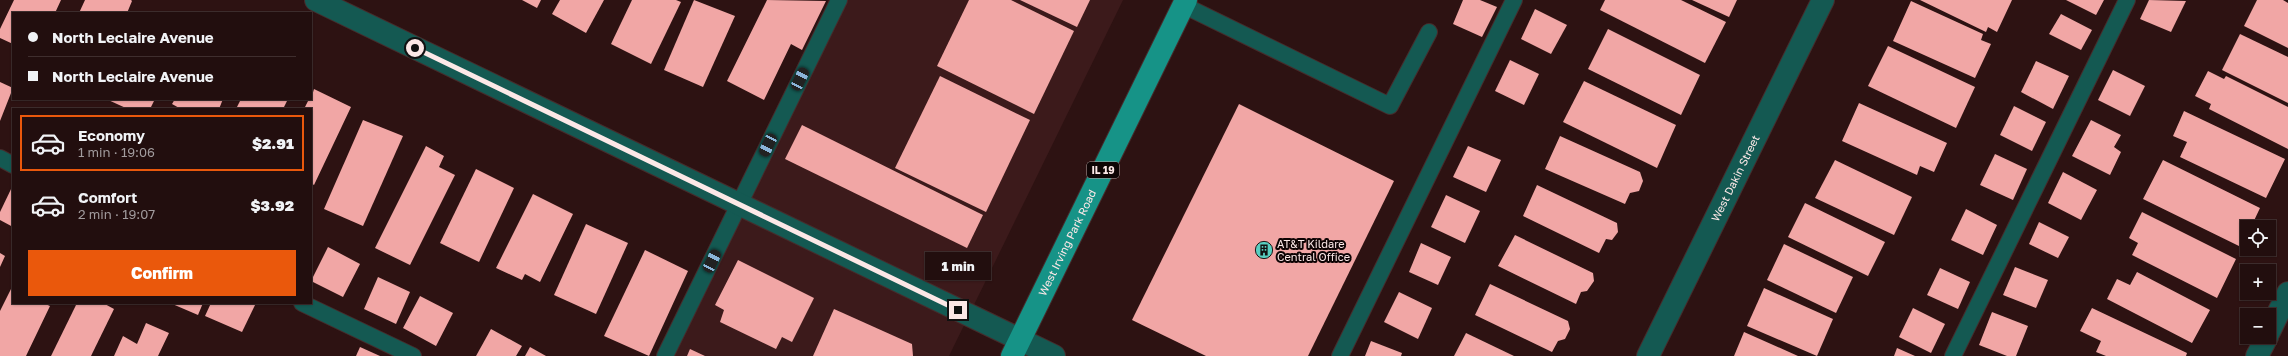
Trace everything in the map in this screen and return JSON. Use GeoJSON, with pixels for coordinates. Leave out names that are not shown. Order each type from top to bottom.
{"type":"FeatureCollection","features":[{"type":"Feature","properties":{"kind":"main road","name":"West Irving Park Road"},"geometry":{"type":"LineString","coordinates":[[1016,348],[1185,2]]}},
{"type":"Feature","properties":{"kind":"street"},"geometry":{"type":"LineString","coordinates":[[316,0],[739,204],[1016,348],[1054,356]]}},
{"type":"Feature","properties":{"kind":"street","name":"West Dakin Street"},"geometry":{"type":"LineString","coordinates":[[1648,356],[1823,0]]}},
{"type":"Feature","properties":{"kind":"street"},"geometry":{"type":"LineString","coordinates":[[2276,318],[2288,293]]}},
{"type":"Feature","properties":{"kind":"street"},"geometry":{"type":"LineString","coordinates":[[2257,356],[2263,344]]}},
{"type":"Feature","properties":{"kind":"lane"},"geometry":{"type":"LineString","coordinates":[[665,356],[839,0]]}},
{"type":"Feature","properties":{"kind":"lane"},"geometry":{"type":"LineString","coordinates":[[1340,356],[1514,0]]}},
{"type":"Feature","properties":{"kind":"lane"},"geometry":{"type":"LineString","coordinates":[[1953,356],[2127,0]]}},
{"type":"Feature","properties":{"kind":"lane"},"geometry":{"type":"LineString","coordinates":[[1185,2],[1390,106],[1429,32]]}},
{"type":"Feature","properties":{"kind":"lane"},"geometry":{"type":"LineString","coordinates":[[0,158],[12,164]]}},
{"type":"Feature","properties":{"kind":"lane"},"geometry":{"type":"LineString","coordinates":[[304,304],[413,356]]}},
{"type":"Feature","properties":{"kind":"shaded area"},"geometry":{"type":"Polygon","coordinates":[[[842,0],[1123,0],[949,356],[669,356],[842,0]]]}},
{"type":"Feature","properties":{"kind":"building"},"geometry":{"type":"Polygon","coordinates":[[[14,0],[61,0],[55,12],[12,12],[12,44],[0,38],[0,29],[14,0]]]}},
{"type":"Feature","properties":{"kind":"building"},"geometry":{"type":"Polygon","coordinates":[[[85,0],[132,1],[127,12],[79,12],[85,0]]]}},
{"type":"Feature","properties":{"kind":"building"},"geometry":{"type":"Polygon","coordinates":[[[522,0],[541,0],[537,8],[522,0]]]}},
{"type":"Feature","properties":{"kind":"building"},"geometry":{"type":"Polygon","coordinates":[[[560,0],[604,0],[586,33],[552,14],[560,0]]]}},
{"type":"Feature","properties":{"kind":"building"},"geometry":{"type":"Polygon","coordinates":[[[632,0],[676,0],[681,2],[651,64],[611,44],[632,0]]]}},
{"type":"Feature","properties":{"kind":"building"},"geometry":{"type":"Polygon","coordinates":[[[694,0],[735,16],[703,87],[664,70],[694,0]]]}},
{"type":"Feature","properties":{"kind":"building"},"geometry":{"type":"Polygon","coordinates":[[[767,0],[826,1],[802,50],[791,44],[764,100],[727,81],[767,0]]]}},
{"type":"Feature","properties":{"kind":"building"},"geometry":{"type":"Polygon","coordinates":[[[969,0],[1011,0],[1074,31],[1034,114],[937,66],[969,0]]]}},
{"type":"Feature","properties":{"kind":"building"},"geometry":{"type":"Polygon","coordinates":[[[1020,0],[1090,0],[1077,27],[1020,0]]]}},
{"type":"Feature","properties":{"kind":"building"},"geometry":{"type":"Polygon","coordinates":[[[1463,0],[1480,0],[1497,7],[1482,37],[1453,24],[1463,0]]]}},
{"type":"Feature","properties":{"kind":"building"},"geometry":{"type":"Polygon","coordinates":[[[1605,0],[1681,0],[1726,22],[1705,63],[1600,10],[1605,0]]]}},
{"type":"Feature","properties":{"kind":"building"},"geometry":{"type":"Polygon","coordinates":[[[1692,0],[1737,0],[1729,17],[1692,0]]]}},
{"type":"Feature","properties":{"kind":"building"},"geometry":{"type":"Polygon","coordinates":[[[1920,0],[2012,0],[1997,32],[1988,27],[1986,32],[1920,0]]]}},
{"type":"Feature","properties":{"kind":"building"},"geometry":{"type":"Polygon","coordinates":[[[2066,0],[2104,0],[2096,15],[2066,0]]]}},
{"type":"Feature","properties":{"kind":"building"},"geometry":{"type":"Polygon","coordinates":[[[2149,0],[2186,1],[2171,32],[2140,19],[2149,0]]]}},
{"type":"Feature","properties":{"kind":"building"},"geometry":{"type":"Polygon","coordinates":[[[2257,0],[2283,0],[2288,3],[2288,48],[2244,26],[2257,0]]]}},
{"type":"Feature","properties":{"kind":"building"},"geometry":{"type":"Polygon","coordinates":[[[1911,1],[1983,34],[1981,40],[1991,44],[1975,78],[1893,41],[1911,1]]]}},
{"type":"Feature","properties":{"kind":"building"},"geometry":{"type":"Polygon","coordinates":[[[1535,9],[1567,25],[1551,54],[1521,39],[1535,9]]]}},
{"type":"Feature","properties":{"kind":"building"},"geometry":{"type":"Polygon","coordinates":[[[2061,14],[2092,30],[2081,50],[2049,34],[2061,14]]]}},
{"type":"Feature","properties":{"kind":"building"},"geometry":{"type":"Polygon","coordinates":[[[1608,29],[1700,75],[1681,115],[1588,69],[1608,29]]]}},
{"type":"Feature","properties":{"kind":"building"},"geometry":{"type":"Polygon","coordinates":[[[2240,34],[2288,57],[2288,103],[2222,70],[2240,34]]]}},
{"type":"Feature","properties":{"kind":"building"},"geometry":{"type":"Polygon","coordinates":[[[1888,46],[1975,87],[1956,128],[1868,86],[1888,46]]]}},
{"type":"Feature","properties":{"kind":"building"},"geometry":{"type":"Polygon","coordinates":[[[1510,60],[1539,74],[1524,105],[1495,91],[1510,60]]]}},
{"type":"Feature","properties":{"kind":"building"},"geometry":{"type":"Polygon","coordinates":[[[2036,61],[2069,76],[2053,109],[2021,92],[2036,61]]]}},
{"type":"Feature","properties":{"kind":"building"},"geometry":{"type":"Polygon","coordinates":[[[2113,70],[2145,86],[2130,116],[2098,100],[2113,70]]]}},
{"type":"Feature","properties":{"kind":"building"},"geometry":{"type":"Polygon","coordinates":[[[2208,71],[2224,79],[2226,76],[2288,107],[2288,149],[2209,109],[2211,104],[2195,96],[2208,71]]]}},
{"type":"Feature","properties":{"kind":"building"},"geometry":{"type":"Polygon","coordinates":[[[940,76],[1030,120],[986,212],[895,168],[940,76]]]}},
{"type":"Feature","properties":{"kind":"building"},"geometry":{"type":"Polygon","coordinates":[[[1584,81],[1676,125],[1657,168],[1563,122],[1584,81]]]}},
{"type":"Feature","properties":{"kind":"building"},"geometry":{"type":"Polygon","coordinates":[[[0,82],[12,88],[12,91],[0,121],[0,82]]]}},
{"type":"Feature","properties":{"kind":"building"},"geometry":{"type":"Polygon","coordinates":[[[314,89],[351,107],[314,185],[312,184],[312,108],[304,108],[308,100],[312,100],[314,89]]]}},
{"type":"Feature","properties":{"kind":"building"},"geometry":{"type":"Polygon","coordinates":[[[108,100],[154,100],[150,108],[126,108],[108,100]]]}},
{"type":"Feature","properties":{"kind":"building"},"geometry":{"type":"Polygon","coordinates":[[[174,100],[223,100],[219,108],[179,108],[172,104],[174,100]]]}},
{"type":"Feature","properties":{"kind":"building"},"geometry":{"type":"Polygon","coordinates":[[[240,100],[288,100],[284,108],[236,108],[240,100]]]}},
{"type":"Feature","properties":{"kind":"building"},"geometry":{"type":"Polygon","coordinates":[[[1859,103],[1947,143],[1934,172],[1920,166],[1917,175],[1842,141],[1859,103]]]}},
{"type":"Feature","properties":{"kind":"building","name":"AT&T Kildare Central Office"},"geometry":{"type":"Polygon","coordinates":[[[1239,104],[1394,181],[1308,356],[1206,356],[1132,320],[1239,104]]]}},
{"type":"Feature","properties":{"kind":"building"},"geometry":{"type":"Polygon","coordinates":[[[2014,106],[2046,122],[2032,151],[2000,135],[2014,106]]]}},
{"type":"Feature","properties":{"kind":"building"},"geometry":{"type":"Polygon","coordinates":[[[2184,111],[2285,159],[2266,198],[2180,157],[2187,142],[2173,136],[2184,111]]]}},
{"type":"Feature","properties":{"kind":"building"},"geometry":{"type":"Polygon","coordinates":[[[363,120],[403,136],[363,226],[324,209],[363,120]]]}},
{"type":"Feature","properties":{"kind":"building"},"geometry":{"type":"Polygon","coordinates":[[[2091,120],[2121,135],[2114,147],[2121,152],[2110,175],[2072,156],[2091,120]]]}},
{"type":"Feature","properties":{"kind":"building"},"geometry":{"type":"Polygon","coordinates":[[[802,125],[983,215],[967,248],[785,159],[802,125]]]}},
{"type":"Feature","properties":{"kind":"building"},"geometry":{"type":"Polygon","coordinates":[[[1560,136],[1640,172],[1643,181],[1639,191],[1630,193],[1625,204],[1545,169],[1560,136]]]}},
{"type":"Feature","properties":{"kind":"building"},"geometry":{"type":"Polygon","coordinates":[[[426,146],[444,156],[439,167],[455,175],[410,265],[375,248],[426,146]]]}},
{"type":"Feature","properties":{"kind":"building"},"geometry":{"type":"Polygon","coordinates":[[[1468,146],[1501,160],[1486,192],[1453,177],[1468,146]]]}},
{"type":"Feature","properties":{"kind":"building"},"geometry":{"type":"Polygon","coordinates":[[[1995,154],[2027,169],[2013,200],[1980,185],[1995,154]]]}},
{"type":"Feature","properties":{"kind":"building"},"geometry":{"type":"Polygon","coordinates":[[[1835,160],[1912,197],[1894,235],[1815,198],[1835,160]]]}},
{"type":"Feature","properties":{"kind":"building"},"geometry":{"type":"Polygon","coordinates":[[[2163,160],[2260,208],[2254,220],[2240,220],[2240,247],[2143,199],[2163,160]]]}},
{"type":"Feature","properties":{"kind":"building"},"geometry":{"type":"Polygon","coordinates":[[[476,169],[514,188],[479,262],[440,243],[476,169]]]}},
{"type":"Feature","properties":{"kind":"building"},"geometry":{"type":"Polygon","coordinates":[[[2063,172],[2097,190],[2081,220],[2048,203],[2063,172]]]}},
{"type":"Feature","properties":{"kind":"building"},"geometry":{"type":"Polygon","coordinates":[[[1537,185],[1617,223],[1618,232],[1612,240],[1606,239],[1599,253],[1523,216],[1537,185]]]}},
{"type":"Feature","properties":{"kind":"building"},"geometry":{"type":"Polygon","coordinates":[[[12,187],[12,226],[0,220],[0,212],[12,187]]]}},
{"type":"Feature","properties":{"kind":"building"},"geometry":{"type":"Polygon","coordinates":[[[533,194],[573,214],[540,282],[525,274],[522,280],[496,268],[533,194]]]}},
{"type":"Feature","properties":{"kind":"building"},"geometry":{"type":"Polygon","coordinates":[[[1446,195],[1480,211],[1465,243],[1431,227],[1446,195]]]}},
{"type":"Feature","properties":{"kind":"building"},"geometry":{"type":"Polygon","coordinates":[[[1805,203],[1885,242],[1868,276],[1788,237],[1805,203]]]}},
{"type":"Feature","properties":{"kind":"building"},"geometry":{"type":"Polygon","coordinates":[[[1966,209],[1997,225],[1983,255],[1951,240],[1966,209]]]}},
{"type":"Feature","properties":{"kind":"building"},"geometry":{"type":"Polygon","coordinates":[[[2142,212],[2236,259],[2217,298],[2132,255],[2138,243],[2129,238],[2142,212]]]}},
{"type":"Feature","properties":{"kind":"building"},"geometry":{"type":"Polygon","coordinates":[[[2039,222],[2069,237],[2058,258],[2029,244],[2039,222]]]}},
{"type":"Feature","properties":{"kind":"building"},"geometry":{"type":"Polygon","coordinates":[[[586,224],[628,243],[596,314],[554,295],[586,224]]]}},
{"type":"Feature","properties":{"kind":"building"},"geometry":{"type":"Polygon","coordinates":[[[1515,235],[1593,273],[1594,281],[1587,291],[1581,292],[1576,304],[1498,266],[1515,235]]]}},
{"type":"Feature","properties":{"kind":"building"},"geometry":{"type":"Polygon","coordinates":[[[1421,243],[1451,257],[1438,285],[1409,272],[1421,243]]]}},
{"type":"Feature","properties":{"kind":"building"},"geometry":{"type":"Polygon","coordinates":[[[1784,244],[1853,277],[1836,313],[1767,280],[1784,244]]]}},
{"type":"Feature","properties":{"kind":"building"},"geometry":{"type":"Polygon","coordinates":[[[328,247],[360,264],[343,297],[312,282],[328,247]]]}},
{"type":"Feature","properties":{"kind":"building"},"geometry":{"type":"Polygon","coordinates":[[[645,250],[688,271],[649,356],[604,336],[645,250]]]}},
{"type":"Feature","properties":{"kind":"building"},"geometry":{"type":"Polygon","coordinates":[[[0,253],[5,256],[0,267],[0,253]]]}},
{"type":"Feature","properties":{"kind":"building"},"geometry":{"type":"Polygon","coordinates":[[[738,260],[814,298],[792,342],[782,337],[776,349],[720,322],[724,310],[715,305],[738,260]]]}},
{"type":"Feature","properties":{"kind":"building"},"geometry":{"type":"Polygon","coordinates":[[[2015,267],[2048,280],[2036,308],[2003,295],[2015,267]]]}},
{"type":"Feature","properties":{"kind":"building"},"geometry":{"type":"Polygon","coordinates":[[[1940,268],[1970,282],[1958,309],[1927,295],[1940,268]]]}},
{"type":"Feature","properties":{"kind":"building"},"geometry":{"type":"Polygon","coordinates":[[[2137,272],[2210,310],[2192,343],[2107,299],[2117,279],[2130,285],[2137,272]]]}},
{"type":"Feature","properties":{"kind":"building"},"geometry":{"type":"Polygon","coordinates":[[[378,277],[410,292],[396,324],[364,309],[378,277]]]}},
{"type":"Feature","properties":{"kind":"building"},"geometry":{"type":"Polygon","coordinates":[[[1490,284],[1568,321],[1570,329],[1565,339],[1558,341],[1552,352],[1475,315],[1490,284]]]}},
{"type":"Feature","properties":{"kind":"building"},"geometry":{"type":"Polygon","coordinates":[[[12,287],[12,304],[45,304],[50,306],[26,356],[0,356],[0,311],[12,287]]]}},
{"type":"Feature","properties":{"kind":"building"},"geometry":{"type":"Polygon","coordinates":[[[1764,288],[1833,319],[1817,356],[1747,326],[1764,288]]]}},
{"type":"Feature","properties":{"kind":"building"},"geometry":{"type":"Polygon","coordinates":[[[1399,292],[1432,308],[1418,339],[1384,322],[1399,292]]]}},
{"type":"Feature","properties":{"kind":"building"},"geometry":{"type":"Polygon","coordinates":[[[420,296],[453,313],[436,346],[403,328],[420,296]]]}},
{"type":"Feature","properties":{"kind":"building"},"geometry":{"type":"Polygon","coordinates":[[[77,304],[105,304],[114,309],[91,356],[51,356],[77,304]]]}},
{"type":"Feature","properties":{"kind":"building"},"geometry":{"type":"Polygon","coordinates":[[[172,304],[203,304],[198,315],[172,304]]]}},
{"type":"Feature","properties":{"kind":"building"},"geometry":{"type":"Polygon","coordinates":[[[211,304],[256,304],[242,332],[205,316],[211,304]]]}},
{"type":"Feature","properties":{"kind":"building"},"geometry":{"type":"Polygon","coordinates":[[[1913,308],[1945,324],[1931,353],[1899,337],[1913,308]]]}},
{"type":"Feature","properties":{"kind":"building"},"geometry":{"type":"Polygon","coordinates":[[[2092,308],[2187,353],[2186,356],[2106,356],[2096,352],[2101,341],[2080,331],[2092,308]]]}},
{"type":"Feature","properties":{"kind":"building"},"geometry":{"type":"Polygon","coordinates":[[[834,309],[912,344],[913,356],[813,356],[834,309]]]}},
{"type":"Feature","properties":{"kind":"building"},"geometry":{"type":"Polygon","coordinates":[[[1992,312],[2028,326],[2016,356],[2007,356],[1979,345],[1992,312]]]}},
{"type":"Feature","properties":{"kind":"building"},"geometry":{"type":"Polygon","coordinates":[[[146,323],[169,333],[158,356],[114,356],[123,336],[137,344],[146,323]]]}},
{"type":"Feature","properties":{"kind":"building"},"geometry":{"type":"Polygon","coordinates":[[[491,329],[522,346],[516,356],[476,356],[491,329]]]}},
{"type":"Feature","properties":{"kind":"building"},"geometry":{"type":"Polygon","coordinates":[[[1744,332],[1798,356],[1734,356],[1744,332]]]}},
{"type":"Feature","properties":{"kind":"building"},"geometry":{"type":"Polygon","coordinates":[[[1466,333],[1514,356],[1454,356],[1466,333]]]}},
{"type":"Feature","properties":{"kind":"building"},"geometry":{"type":"Polygon","coordinates":[[[1371,341],[1402,353],[1401,356],[1365,356],[1371,341]]]}},
{"type":"Feature","properties":{"kind":"building"},"geometry":{"type":"Polygon","coordinates":[[[360,347],[380,356],[356,356],[360,347]]]}},
{"type":"Feature","properties":{"kind":"building"},"geometry":{"type":"Polygon","coordinates":[[[530,347],[546,356],[525,356],[530,347]]]}},
{"type":"Feature","properties":{"kind":"building"},"geometry":{"type":"Polygon","coordinates":[[[1897,348],[1915,356],[1894,356],[1897,348]]]}},
{"type":"Feature","properties":{"kind":"building"},"geometry":{"type":"Polygon","coordinates":[[[690,349],[705,356],[687,356],[690,349]]]}},
{"type":"Feature","properties":{"kind":"place","name":"AT&T Kildare Central Office"},"geometry":{"type":"Point","coordinates":[1264,250]}},
{"type":"Feature","properties":{"kind":"route"},"geometry":{"type":"LineString","coordinates":[[415,48],[958,310]]}}]}
